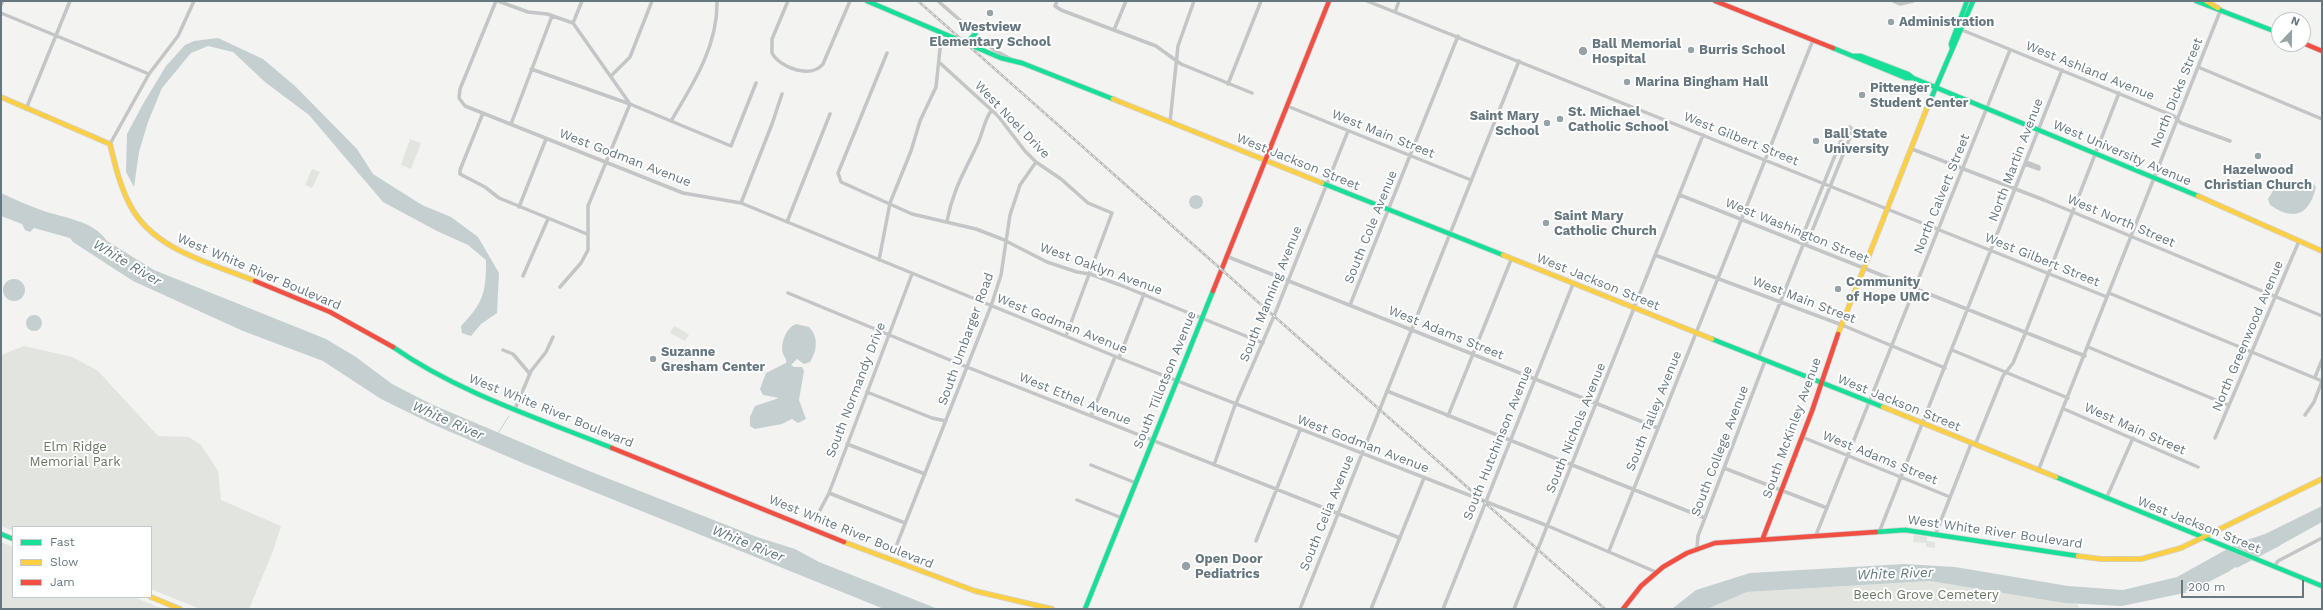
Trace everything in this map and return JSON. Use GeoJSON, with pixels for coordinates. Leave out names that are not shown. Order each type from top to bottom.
{"type":"FeatureCollection","features":[{"type":"Feature","properties":{"kind":"street"},"geometry":{"type":"LineString","coordinates":[[1,5],[3,1]]}},
{"type":"Feature","properties":{"kind":"street"},"geometry":{"type":"LineString","coordinates":[[26,109],[55,34],[70,1]]}},
{"type":"Feature","properties":{"kind":"street"},"geometry":{"type":"LineString","coordinates":[[1,97],[110,144],[149,74],[176,39],[194,1]]}},
{"type":"Feature","properties":{"kind":"street"},"geometry":{"type":"LineString","coordinates":[[497,1],[528,12],[552,16],[573,23],[630,104]]}},
{"type":"Feature","properties":{"kind":"street","name":"West Godman Avenue"},"geometry":{"type":"LineString","coordinates":[[497,1],[460,89],[460,101],[464,106],[686,194],[741,203],[1176,381],[1548,526],[1656,572]]}},
{"type":"Feature","properties":{"kind":"street"},"geometry":{"type":"LineString","coordinates":[[573,23],[582,1]]}},
{"type":"Feature","properties":{"kind":"street"},"geometry":{"type":"LineString","coordinates":[[611,76],[630,56],[652,1]]}},
{"type":"Feature","properties":{"kind":"street"},"geometry":{"type":"LineString","coordinates":[[671,121],[694,85],[713,36],[717,1]]}},
{"type":"Feature","properties":{"kind":"street"},"geometry":{"type":"LineString","coordinates":[[788,1],[772,39],[772,53],[777,60],[805,72],[814,71],[823,64],[850,1]]}},
{"type":"Feature","properties":{"kind":"street","name":"West Jackson Street"},"geometry":{"type":"LineString","coordinates":[[867,1],[967,42],[1001,58],[1012,59],[1170,122],[1511,260],[1923,423],[2210,542],[2322,586]]}},
{"type":"Feature","properties":{"kind":"street"},"geometry":{"type":"LineString","coordinates":[[938,1],[994,50],[1012,59]]}},
{"type":"Feature","properties":{"kind":"street"},"geometry":{"type":"LineString","coordinates":[[1057,1],[1055,6],[1156,46],[1176,60],[1228,84],[1252,93]]}},
{"type":"Feature","properties":{"kind":"street"},"geometry":{"type":"LineString","coordinates":[[1114,30],[1126,1]]}},
{"type":"Feature","properties":{"kind":"street"},"geometry":{"type":"LineString","coordinates":[[1170,122],[1176,60],[1181,36],[1194,1]]}},
{"type":"Feature","properties":{"kind":"street"},"geometry":{"type":"LineString","coordinates":[[1228,84],[1261,1]]}},
{"type":"Feature","properties":{"kind":"street","name":"South Tillotson Avenue"},"geometry":{"type":"LineString","coordinates":[[1085,609],[1329,1]]}},
{"type":"Feature","properties":{"kind":"street","name":"West Gilbert Street"},"geometry":{"type":"LineString","coordinates":[[1367,1],[1458,36],[2107,297]]}},
{"type":"Feature","properties":{"kind":"street"},"geometry":{"type":"LineString","coordinates":[[1395,12],[1399,1]]}},
{"type":"Feature","properties":{"kind":"street","name":"West University Avenue"},"geometry":{"type":"LineString","coordinates":[[1715,1],[1854,56],[1879,63],[1908,74],[1912,78],[2154,177],[2322,251]]}},
{"type":"Feature","properties":{"kind":"street"},"geometry":{"type":"LineString","coordinates":[[1893,1],[1900,4],[1913,1]]}},
{"type":"Feature","properties":{"kind":"street"},"geometry":{"type":"LineString","coordinates":[[1952,48],[1951,44],[1968,1]]}},
{"type":"Feature","properties":{"kind":"street"},"geometry":{"type":"LineString","coordinates":[[1952,48],[1962,30],[1973,1]]}},
{"type":"Feature","properties":{"kind":"street"},"geometry":{"type":"LineString","coordinates":[[2196,1],[2271,30]]}},
{"type":"Feature","properties":{"kind":"street"},"geometry":{"type":"LineString","coordinates":[[2206,1],[2220,9]]}},
{"type":"Feature","properties":{"kind":"street","name":"North Dicks Street"},"geometry":{"type":"LineString","coordinates":[[2038,471],[2220,9]]}},
{"type":"Feature","properties":{"kind":"street"},"geometry":{"type":"LineString","coordinates":[[1,12],[149,74]]}},
{"type":"Feature","properties":{"kind":"street"},"geometry":{"type":"LineString","coordinates":[[511,124],[552,16]]}},
{"type":"Feature","properties":{"kind":"street","name":"West Ashland Avenue"},"geometry":{"type":"LineString","coordinates":[[1962,30],[2119,93],[2177,118],[2181,123],[2230,141]]}},
{"type":"Feature","properties":{"kind":"street"},"geometry":{"type":"LineString","coordinates":[[879,260],[890,203],[920,121],[936,87],[940,64],[940,49],[947,34]]}},
{"type":"Feature","properties":{"kind":"street"},"geometry":{"type":"LineString","coordinates":[[967,42],[975,34]]}},
{"type":"Feature","properties":{"kind":"street","name":"South Cole Avenue"},"geometry":{"type":"LineString","coordinates":[[1350,305],[1458,36]]}},
{"type":"Feature","properties":{"kind":"street","name":"South Talley Avenue"},"geometry":{"type":"LineString","coordinates":[[1609,552],[1813,40]]}},
{"type":"Feature","properties":{"kind":"street"},"geometry":{"type":"LineString","coordinates":[[2311,46],[2322,51]]}},
{"type":"Feature","properties":{"kind":"street","name":"South McKinley Avenue"},"geometry":{"type":"LineString","coordinates":[[1763,538],[1802,437],[1842,326],[1935,87],[1952,48]]}},
{"type":"Feature","properties":{"kind":"street","name":"North Calvert Street"},"geometry":{"type":"LineString","coordinates":[[1816,535],[2010,50]]}},
{"type":"Feature","properties":{"kind":"street","name":"West Oaklyn Avenue"},"geometry":{"type":"LineString","coordinates":[[886,53],[838,173],[838,179],[842,183],[922,217],[976,228],[1006,241],[1047,262],[1077,272],[1090,274],[1144,294],[1262,343]]}},
{"type":"Feature","properties":{"kind":"street","name":"South Celia Avenue"},"geometry":{"type":"LineString","coordinates":[[1300,609],[1519,61]]}},
{"type":"Feature","properties":{"kind":"street","name":"West Noel Drive"},"geometry":{"type":"LineString","coordinates":[[940,64],[1002,120],[1025,151],[1036,162],[1061,179],[1088,203],[1112,213],[1090,274]]}},
{"type":"Feature","properties":{"kind":"street"},"geometry":{"type":"LineString","coordinates":[[2198,67],[2322,119]]}},
{"type":"Feature","properties":{"kind":"street"},"geometry":{"type":"LineString","coordinates":[[531,69],[630,104],[731,146],[756,83]]}},
{"type":"Feature","properties":{"kind":"street","name":"North Martin Avenue"},"geometry":{"type":"LineString","coordinates":[[1880,530],[2062,70]]}},
{"type":"Feature","properties":{"kind":"street"},"geometry":{"type":"LineString","coordinates":[[1936,533],[1973,444],[2006,372],[2013,363],[2026,334],[2119,93]]}},
{"type":"Feature","properties":{"kind":"street"},"geometry":{"type":"LineString","coordinates":[[741,203],[772,124],[782,94]]}},
{"type":"Feature","properties":{"kind":"street"},"geometry":{"type":"LineString","coordinates":[[560,287],[586,255],[590,240],[587,234],[588,206],[630,104]]}},
{"type":"Feature","properties":{"kind":"street","name":"West Main Street"},"geometry":{"type":"LineString","coordinates":[[1287,106],[1471,180]]}},
{"type":"Feature","properties":{"kind":"street"},"geometry":{"type":"LineString","coordinates":[[947,221],[959,179],[978,142],[986,118],[991,111]]}},
{"type":"Feature","properties":{"kind":"street"},"geometry":{"type":"LineString","coordinates":[[483,113],[460,170],[460,174],[485,187],[499,198],[587,234]]}},
{"type":"Feature","properties":{"kind":"street"},"geometry":{"type":"LineString","coordinates":[[787,222],[830,114]]}},
{"type":"Feature","properties":{"kind":"street"},"geometry":{"type":"LineString","coordinates":[[1758,358],[1803,245],[1808,241],[1853,130],[1850,127],[1846,128],[1801,240],[1803,245]]}},
{"type":"Feature","properties":{"kind":"street","name":"South Manning Avenue"},"geometry":{"type":"LineString","coordinates":[[1214,465],[1236,404],[1288,281],[1348,131]]}},
{"type":"Feature","properties":{"kind":"street","name":"South Nichols Avenue"},"geometry":{"type":"LineString","coordinates":[[1514,609],[1703,135]]}},
{"type":"Feature","properties":{"kind":"street"},"geometry":{"type":"LineString","coordinates":[[519,207],[546,139]]}},
{"type":"Feature","properties":{"kind":"street","name":"West White River Boulevard"},"geometry":{"type":"LineString","coordinates":[[110,144],[120,186],[127,203],[144,226],[164,243],[330,312],[372,335],[420,366],[450,382],[515,409],[891,561],[975,591],[1052,609]]}},
{"type":"Feature","properties":{"kind":"street","name":"West North Street"},"geometry":{"type":"LineString","coordinates":[[1912,149],[2131,236],[2322,316]]}},
{"type":"Feature","properties":{"kind":"street","name":"South Umbarger Road"},"geometry":{"type":"LineString","coordinates":[[897,544],[991,306],[1001,275],[1010,215],[1020,185],[1036,162]]}},
{"type":"Feature","properties":{"kind":"street","name":"West Washington Street"},"geometry":{"type":"LineString","coordinates":[[1680,195],[2084,356]]}},
{"type":"Feature","properties":{"kind":"street"},"geometry":{"type":"LineString","coordinates":[[523,276],[548,218]]}},
{"type":"Feature","properties":{"kind":"street","name":"North Greenwood Avenue"},"geometry":{"type":"LineString","coordinates":[[2215,438],[2252,351],[2277,298],[2299,242]]}},
{"type":"Feature","properties":{"kind":"street","name":"West Main Street"},"geometry":{"type":"LineString","coordinates":[[1655,255],[1718,277],[1945,368]]}},
{"type":"Feature","properties":{"kind":"street","name":"West Adams Street"},"geometry":{"type":"LineString","coordinates":[[1226,256],[1658,428]]}},
{"type":"Feature","properties":{"kind":"street"},"geometry":{"type":"LineString","coordinates":[[1448,416],[1511,260]]}},
{"type":"Feature","properties":{"kind":"street","name":"South Normandy Drive"},"geometry":{"type":"LineString","coordinates":[[818,514],[828,493],[912,274]]}},
{"type":"Feature","properties":{"kind":"street"},"geometry":{"type":"LineString","coordinates":[[1066,336],[1090,274]]}},
{"type":"Feature","properties":{"kind":"street","name":"South Hutchinson Avenue"},"geometry":{"type":"LineString","coordinates":[[1443,609],[1573,284]]}},
{"type":"Feature","properties":{"kind":"street","name":"West Gilbert Street"},"geometry":{"type":"LineString","coordinates":[[2109,292],[2322,381]]}},
{"type":"Feature","properties":{"kind":"street","name":"West Ethel Avenue"},"geometry":{"type":"LineString","coordinates":[[788,293],[967,367],[1400,538]]}},
{"type":"Feature","properties":{"kind":"street"},"geometry":{"type":"LineString","coordinates":[[1091,416],[1144,294]]}},
{"type":"Feature","properties":{"kind":"street"},"geometry":{"type":"LineString","coordinates":[[515,409],[530,374],[546,352],[553,337]]}},
{"type":"Feature","properties":{"kind":"street"},"geometry":{"type":"LineString","coordinates":[[2088,347],[2228,406]]}},
{"type":"Feature","properties":{"kind":"street"},"geometry":{"type":"LineString","coordinates":[[503,350],[512,354],[530,374]]}},
{"type":"Feature","properties":{"kind":"street","name":"West Main Street"},"geometry":{"type":"LineString","coordinates":[[1952,350],[2068,398]]}},
{"type":"Feature","properties":{"kind":"street"},"geometry":{"type":"LineString","coordinates":[[2315,377],[2322,360]]}},
{"type":"Feature","properties":{"kind":"street","name":"South College Avenue"},"geometry":{"type":"LineString","coordinates":[[1697,548],[1698,536],[1765,361]]}},
{"type":"Feature","properties":{"kind":"street"},"geometry":{"type":"LineString","coordinates":[[2305,415],[2314,402],[2322,381]]}},
{"type":"Feature","properties":{"kind":"street"},"geometry":{"type":"LineString","coordinates":[[1387,391],[1705,518]]}},
{"type":"Feature","properties":{"kind":"street"},"geometry":{"type":"LineString","coordinates":[[867,392],[932,418],[946,421]]}},
{"type":"Feature","properties":{"kind":"street","name":"West Main Street"},"geometry":{"type":"LineString","coordinates":[[2064,408],[2198,467]]}},
{"type":"Feature","properties":{"kind":"street"},"geometry":{"type":"LineString","coordinates":[[1256,541],[1300,430]]}},
{"type":"Feature","properties":{"kind":"street","name":"West Adams Street"},"geometry":{"type":"LineString","coordinates":[[1802,437],[1950,497]]}},
{"type":"Feature","properties":{"kind":"street"},"geometry":{"type":"LineString","coordinates":[[2106,499],[2132,438]]}},
{"type":"Feature","properties":{"kind":"street"},"geometry":{"type":"LineString","coordinates":[[847,444],[925,474]]}},
{"type":"Feature","properties":{"kind":"street"},"geometry":{"type":"LineString","coordinates":[[1091,465],[1136,483]]}},
{"type":"Feature","properties":{"kind":"street"},"geometry":{"type":"LineString","coordinates":[[1724,468],[1827,508]]}},
{"type":"Feature","properties":{"kind":"street"},"geometry":{"type":"LineString","coordinates":[[1371,609],[1424,478]]}},
{"type":"Feature","properties":{"kind":"street","name":"West White River Boulevard"},"geometry":{"type":"LineString","coordinates":[[1623,609],[1640,586],[1675,558],[1697,548],[1724,542],[1880,530],[1905,530],[1936,533],[2117,560],[2157,556],[2202,538],[2322,479]]}},
{"type":"Feature","properties":{"kind":"street"},"geometry":{"type":"LineString","coordinates":[[828,493],[905,523]]}},
{"type":"Feature","properties":{"kind":"street"},"geometry":{"type":"LineString","coordinates":[[1077,500],[1122,518]]}},
{"type":"Feature","properties":{"kind":"street"},"geometry":{"type":"LineString","coordinates":[[1,534],[12,539]]}},
{"type":"Feature","properties":{"kind":"street"},"geometry":{"type":"LineString","coordinates":[[2274,567],[2278,561],[2322,538]]}},
{"type":"Feature","properties":{"kind":"street"},"geometry":{"type":"LineString","coordinates":[[152,597],[180,609]]}},
{"type":"Feature","properties":{"kind":"green space"},"geometry":{"type":"Polygon","coordinates":[[[410,139],[421,143],[411,169],[401,165],[410,139]]]}},
{"type":"Feature","properties":{"kind":"green space"},"geometry":{"type":"Polygon","coordinates":[[[312,169],[320,172],[312,188],[305,185],[312,169]]]}},
{"type":"Feature","properties":{"kind":"green space"},"geometry":{"type":"Polygon","coordinates":[[[674,326],[689,334],[685,341],[670,333],[674,326]]]}},
{"type":"Feature","properties":{"kind":"green space","name":"Elm Ridge Memorial Park"},"geometry":{"type":"Polygon","coordinates":[[[24,346],[72,357],[97,370],[158,436],[189,437],[201,445],[218,471],[221,500],[281,526],[273,551],[249,609],[200,609],[152,589],[152,526],[12,526],[12,531],[1,526],[1,355],[24,346]]]}},
{"type":"Feature","properties":{"kind":"green space"},"geometry":{"type":"Polygon","coordinates":[[[1914,535],[1927,537],[1927,541],[1935,542],[1935,548],[1926,547],[1926,543],[1913,542],[1914,535]]]}},
{"type":"Feature","properties":{"kind":"green space"},"geometry":{"type":"Polygon","coordinates":[[[1,542],[12,547],[12,598],[136,598],[163,609],[1,609],[1,542]]]}},
{"type":"Feature","properties":{"kind":"green space","name":"Beech Grove Cemetery"},"geometry":{"type":"Polygon","coordinates":[[[1930,581],[2077,604],[2080,609],[1707,609],[1747,592],[1930,581]]]}},
{"type":"Feature","properties":{"kind":"water"},"geometry":{"type":"Polygon","coordinates":[[[218,38],[263,59],[295,86],[357,149],[373,174],[422,205],[451,217],[478,237],[499,273],[497,313],[481,324],[471,336],[462,333],[461,326],[475,310],[482,296],[485,280],[486,260],[468,245],[437,231],[383,202],[309,115],[265,82],[233,52],[208,46],[191,53],[162,88],[148,122],[139,152],[134,187],[126,172],[127,134],[143,104],[166,66],[185,45],[194,41],[218,38]]]}},
{"type":"Feature","properties":{"kind":"water"},"geometry":{"type":"Polygon","coordinates":[[[2313,183],[2316,187],[2313,197],[2305,210],[2293,214],[2286,213],[2270,205],[2268,199],[2274,189],[2301,190],[2313,183]]]}},
{"type":"Feature","properties":{"kind":"water"},"geometry":{"type":"Polygon","coordinates":[[[1,193],[41,210],[86,224],[94,228],[107,241],[154,270],[326,339],[356,357],[392,384],[431,404],[584,469],[757,537],[795,549],[819,562],[938,609],[884,609],[525,464],[432,424],[381,399],[323,361],[243,331],[133,281],[73,242],[70,238],[34,228],[30,232],[25,230],[22,224],[1,216],[1,193]]]}},
{"type":"Feature","properties":{"kind":"water"},"geometry":{"type":"Polygon","coordinates":[[[1196,195],[1201,197],[1203,202],[1201,207],[1196,209],[1191,207],[1189,202],[1191,197],[1196,195]]]}},
{"type":"Feature","properties":{"kind":"water"},"geometry":{"type":"Polygon","coordinates":[[[14,279],[22,282],[25,290],[22,298],[14,301],[6,298],[3,290],[6,282],[14,279]]]}},
{"type":"Feature","properties":{"kind":"water"},"geometry":{"type":"Polygon","coordinates":[[[31,315],[37,315],[42,320],[40,329],[37,331],[31,331],[26,326],[26,320],[31,315]]]}},
{"type":"Feature","properties":{"kind":"water"},"geometry":{"type":"Polygon","coordinates":[[[796,324],[809,327],[816,340],[814,353],[810,362],[804,364],[797,359],[791,365],[794,367],[802,367],[804,371],[799,400],[806,419],[798,423],[792,419],[782,424],[755,429],[750,426],[750,417],[755,406],[779,398],[763,395],[760,389],[766,373],[786,363],[782,350],[783,341],[789,329],[796,324]]]}},
{"type":"Feature","properties":{"kind":"water"},"geometry":{"type":"Polygon","coordinates":[[[2322,506],[2322,522],[2277,547],[2257,552],[2228,572],[2189,592],[2122,606],[2065,603],[1930,581],[1747,592],[1707,609],[1672,609],[1696,590],[1750,573],[1904,564],[1955,567],[2068,586],[2123,590],[2177,577],[2238,543],[2265,534],[2322,506]]]}},
{"type":"Feature","properties":{"kind":"waterway"},"geometry":{"type":"LineString","coordinates":[[498,433],[509,416]]}},
{"type":"Feature","properties":{"kind":"waterway","name":"White River"},"geometry":{"type":"LineString","coordinates":[[2237,564],[2276,544]]}},
{"type":"Feature","properties":{"kind":"railway"},"geometry":{"type":"LineString","coordinates":[[918,1],[1605,609]]}},
{"type":"Feature","properties":{"kind":"traffic: fast"},"geometry":{"type":"LineString","coordinates":[[867,1],[1001,58],[1022,63],[1113,99]]}},
{"type":"Feature","properties":{"kind":"traffic: fast"},"geometry":{"type":"LineString","coordinates":[[1952,48],[1951,44],[1967,1]]}},
{"type":"Feature","properties":{"kind":"traffic: fast"},"geometry":{"type":"LineString","coordinates":[[1927,108],[1973,1]]}},
{"type":"Feature","properties":{"kind":"traffic: fast"},"geometry":{"type":"LineString","coordinates":[[2196,1],[2271,30]]}},
{"type":"Feature","properties":{"kind":"traffic: fast"},"geometry":{"type":"LineString","coordinates":[[967,42],[975,34]]}},
{"type":"Feature","properties":{"kind":"traffic: fast"},"geometry":{"type":"LineString","coordinates":[[1833,48],[1906,78],[1912,78]]}},
{"type":"Feature","properties":{"kind":"traffic: fast"},"geometry":{"type":"LineString","coordinates":[[1854,56],[1861,56],[1908,74],[1913,78],[2198,196]]}},
{"type":"Feature","properties":{"kind":"traffic: fast"},"geometry":{"type":"LineString","coordinates":[[1322,183],[1503,255]]}},
{"type":"Feature","properties":{"kind":"traffic: fast"},"geometry":{"type":"LineString","coordinates":[[1085,609],[1213,291]]}},
{"type":"Feature","properties":{"kind":"traffic: fast"},"geometry":{"type":"LineString","coordinates":[[1712,339],[1883,407]]}},
{"type":"Feature","properties":{"kind":"traffic: fast"},"geometry":{"type":"LineString","coordinates":[[393,347],[445,378],[500,404],[612,448]]}},
{"type":"Feature","properties":{"kind":"traffic: fast"},"geometry":{"type":"LineString","coordinates":[[2056,477],[2322,586]]}},
{"type":"Feature","properties":{"kind":"traffic: fast"},"geometry":{"type":"LineString","coordinates":[[1876,532],[1905,530],[2078,556]]}},
{"type":"Feature","properties":{"kind":"traffic: fast"},"geometry":{"type":"LineString","coordinates":[[1,534],[12,539]]}},
{"type":"Feature","properties":{"kind":"traffic: slow"},"geometry":{"type":"LineString","coordinates":[[2206,1],[2218,8]]}},
{"type":"Feature","properties":{"kind":"traffic: slow"},"geometry":{"type":"LineString","coordinates":[[1,97],[110,144],[126,198],[140,220],[153,233],[168,244],[185,253],[255,281]]}},
{"type":"Feature","properties":{"kind":"traffic: slow"},"geometry":{"type":"LineString","coordinates":[[1113,99],[1322,183]]}},
{"type":"Feature","properties":{"kind":"traffic: slow"},"geometry":{"type":"LineString","coordinates":[[1838,334],[1927,108]]}},
{"type":"Feature","properties":{"kind":"traffic: slow"},"geometry":{"type":"LineString","coordinates":[[2198,196],[2322,251]]}},
{"type":"Feature","properties":{"kind":"traffic: slow"},"geometry":{"type":"LineString","coordinates":[[1503,255],[1712,339]]}},
{"type":"Feature","properties":{"kind":"traffic: slow"},"geometry":{"type":"LineString","coordinates":[[1883,407],[2056,477]]}},
{"type":"Feature","properties":{"kind":"traffic: slow"},"geometry":{"type":"LineString","coordinates":[[2078,556],[2101,559],[2141,559],[2181,548],[2322,479]]}},
{"type":"Feature","properties":{"kind":"traffic: slow"},"geometry":{"type":"LineString","coordinates":[[844,542],[975,591],[1052,609]]}},
{"type":"Feature","properties":{"kind":"traffic: slow"},"geometry":{"type":"LineString","coordinates":[[152,597],[180,609]]}},
{"type":"Feature","properties":{"kind":"traffic: jam"},"geometry":{"type":"LineString","coordinates":[[1213,291],[1329,1]]}},
{"type":"Feature","properties":{"kind":"traffic: jam"},"geometry":{"type":"LineString","coordinates":[[1715,1],[1833,48]]}},
{"type":"Feature","properties":{"kind":"traffic: jam"},"geometry":{"type":"LineString","coordinates":[[2311,46],[2322,51]]}},
{"type":"Feature","properties":{"kind":"traffic: jam"},"geometry":{"type":"LineString","coordinates":[[255,281],[330,312],[393,347]]}},
{"type":"Feature","properties":{"kind":"traffic: jam"},"geometry":{"type":"LineString","coordinates":[[1763,538],[1812,411],[1838,334]]}},
{"type":"Feature","properties":{"kind":"traffic: jam"},"geometry":{"type":"LineString","coordinates":[[612,448],[844,542]]}},
{"type":"Feature","properties":{"kind":"traffic: jam"},"geometry":{"type":"LineString","coordinates":[[1623,609],[1641,586],[1663,567],[1687,553],[1715,543],[1876,532]]}},
{"type":"Feature","properties":{"kind":"place","name":"Westview Elementary School"},"geometry":{"type":"Point","coordinates":[990,13]}},
{"type":"Feature","properties":{"kind":"place","name":"Administration"},"geometry":{"type":"Point","coordinates":[1891,22]}},
{"type":"Feature","properties":{"kind":"place","name":"Burris School"},"geometry":{"type":"Point","coordinates":[1691,50]}},
{"type":"Feature","properties":{"kind":"place","name":"Ball Memorial Hospital"},"geometry":{"type":"Point","coordinates":[1583,51]}},
{"type":"Feature","properties":{"kind":"place","name":"Marina Bingham Hall"},"geometry":{"type":"Point","coordinates":[1627,82]}},
{"type":"Feature","properties":{"kind":"place","name":"Pittenger Student Center"},"geometry":{"type":"Point","coordinates":[1862,95]}},
{"type":"Feature","properties":{"kind":"place","name":"St. Michael Catholic School"},"geometry":{"type":"Point","coordinates":[1560,119]}},
{"type":"Feature","properties":{"kind":"place","name":"Saint Mary School"},"geometry":{"type":"Point","coordinates":[1547,123]}},
{"type":"Feature","properties":{"kind":"place","name":"Ball State University"},"geometry":{"type":"Point","coordinates":[1816,141]}},
{"type":"Feature","properties":{"kind":"place","name":"Hazelwood Christian Church"},"geometry":{"type":"Point","coordinates":[2258,156]}},
{"type":"Feature","properties":{"kind":"place","name":"Saint Mary Catholic Church"},"geometry":{"type":"Point","coordinates":[1546,223]}},
{"type":"Feature","properties":{"kind":"place","name":"Community of Hope UMC"},"geometry":{"type":"Point","coordinates":[1838,289]}},
{"type":"Feature","properties":{"kind":"place","name":"Suzanne Gresham Center"},"geometry":{"type":"Point","coordinates":[653,359]}},
{"type":"Feature","properties":{"kind":"place","name":"Open Door Pediatrics"},"geometry":{"type":"Point","coordinates":[1186,566]}}]}
